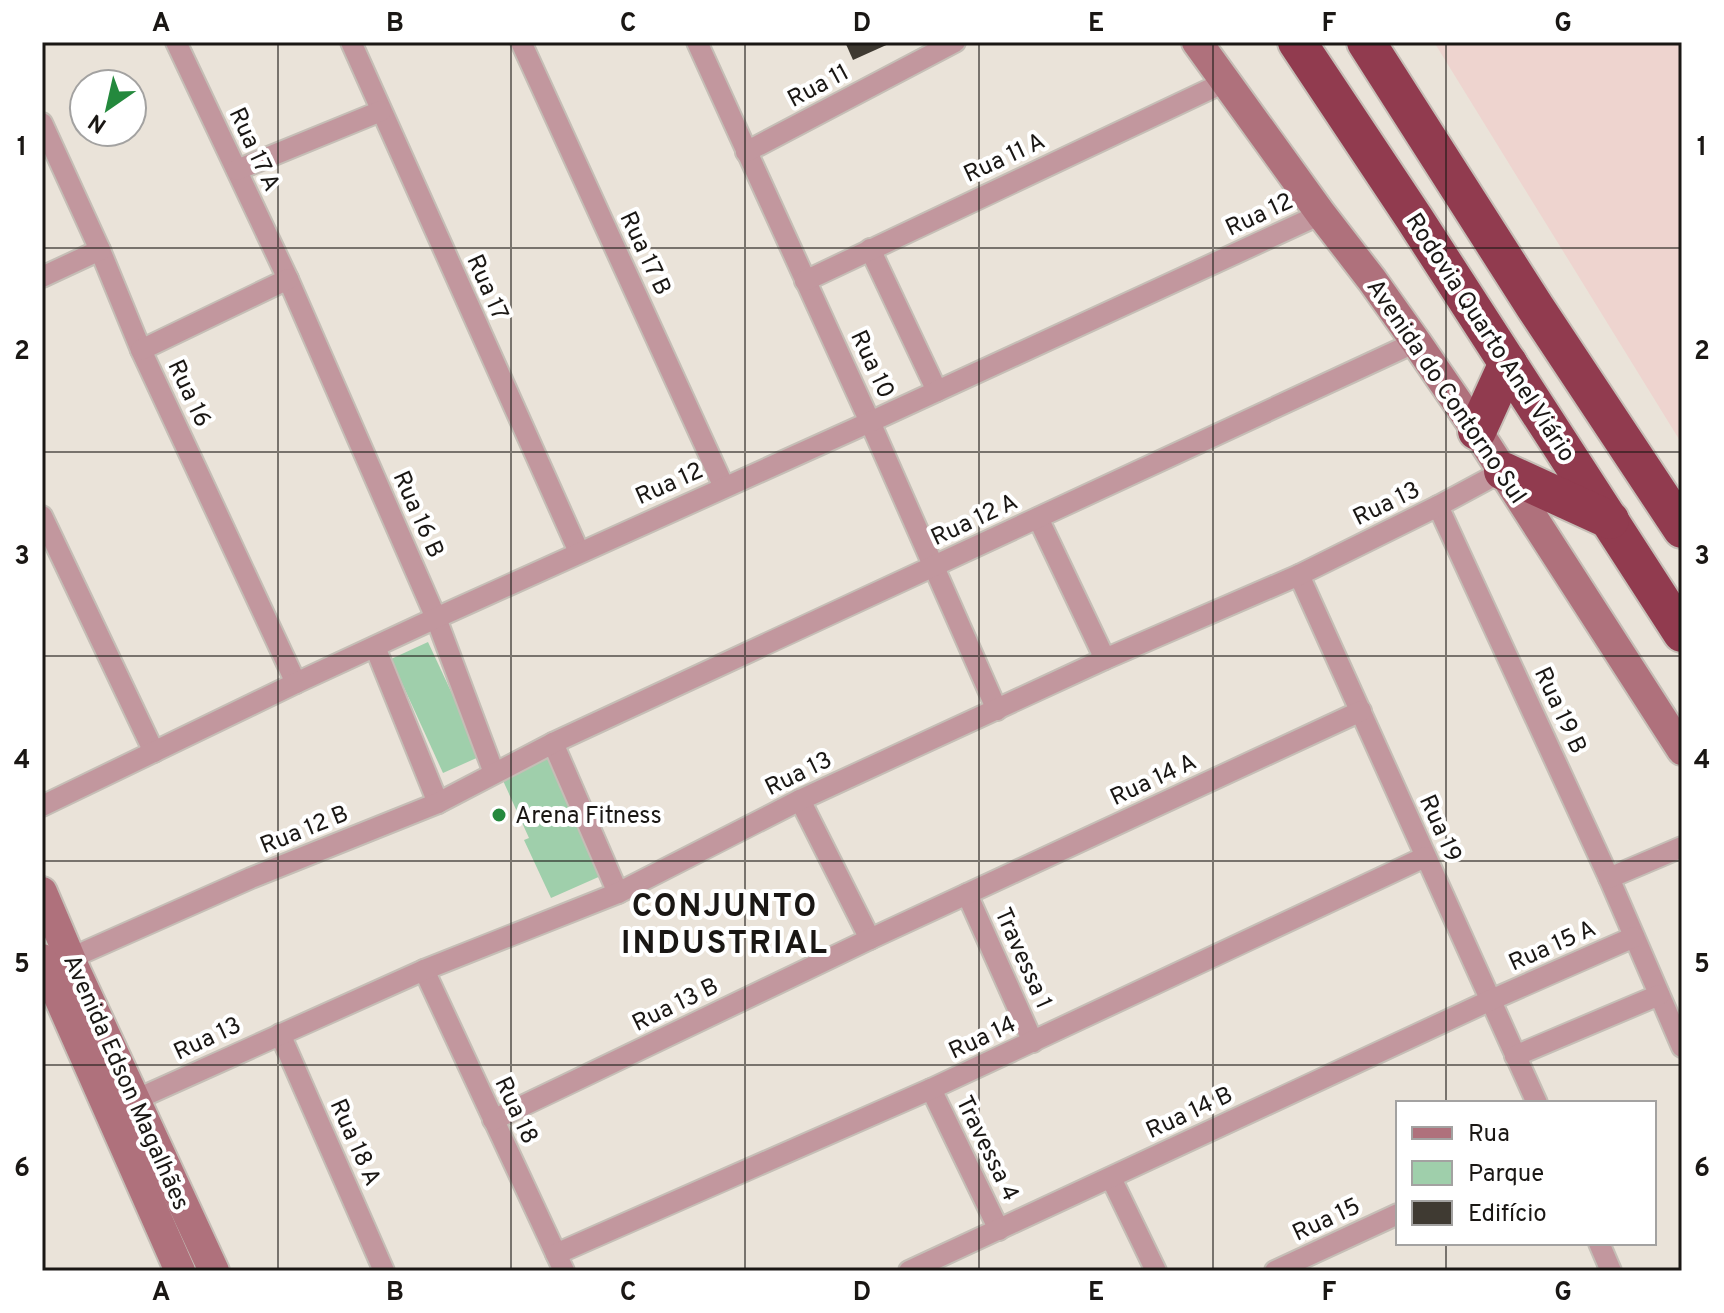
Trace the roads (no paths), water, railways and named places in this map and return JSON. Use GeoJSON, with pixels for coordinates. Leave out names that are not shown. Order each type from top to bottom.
{"type":"FeatureCollection","features":[{"type":"Feature","properties":{"kind":"highway","name":"Rodovia Quarto Anel Viário"},"geometry":{"type":"LineString","coordinates":[[1297,42],[1682,633]]}},
{"type":"Feature","properties":{"kind":"highway"},"geometry":{"type":"LineString","coordinates":[[1366,42],[1535,307],[1682,529]]}},
{"type":"Feature","properties":{"kind":"highway"},"geometry":{"type":"LineString","coordinates":[[1444,265],[1452,263],[1481,268],[1535,307]]}},
{"type":"Feature","properties":{"kind":"highway"},"geometry":{"type":"LineString","coordinates":[[1477,431],[1508,363]]}},
{"type":"Feature","properties":{"kind":"highway"},"geometry":{"type":"LineString","coordinates":[[1503,471],[1610,520]]}},
{"type":"Feature","properties":{"kind":"street","name":"Rua 17 A"},"geometry":{"type":"LineString","coordinates":[[176,42],[288,279]]}},
{"type":"Feature","properties":{"kind":"street","name":"Rua 17 B"},"geometry":{"type":"LineString","coordinates":[[521,42],[724,487]]}},
{"type":"Feature","properties":{"kind":"street","name":"Rua 10"},"geometry":{"type":"LineString","coordinates":[[697,42],[997,710]]}},
{"type":"Feature","properties":{"kind":"street","name":"Rua 11"},"geometry":{"type":"LineString","coordinates":[[746,152],[955,42]]}},
{"type":"Feature","properties":{"kind":"street","name":"Avenida do Contorno Sul"},"geometry":{"type":"LineString","coordinates":[[1197,42],[1372,280],[1477,431],[1682,750]]}},
{"type":"Feature","properties":{"kind":"street","name":"Rua 17"},"geometry":{"type":"LineString","coordinates":[[358,44],[381,111],[579,552]]}},
{"type":"Feature","properties":{"kind":"street","name":"Rua 11 A"},"geometry":{"type":"LineString","coordinates":[[805,281],[1225,82]]}},
{"type":"Feature","properties":{"kind":"street"},"geometry":{"type":"LineString","coordinates":[[237,170],[381,111]]}},
{"type":"Feature","properties":{"kind":"street","name":"Rua 16"},"geometry":{"type":"LineString","coordinates":[[42,123],[141,350],[296,683]]}},
{"type":"Feature","properties":{"kind":"street","name":"Rua 12"},"geometry":{"type":"LineString","coordinates":[[42,806],[436,618],[1321,214]]}},
{"type":"Feature","properties":{"kind":"street"},"geometry":{"type":"LineString","coordinates":[[870,249],[937,391]]}},
{"type":"Feature","properties":{"kind":"street"},"geometry":{"type":"LineString","coordinates":[[42,277],[100,250]]}},
{"type":"Feature","properties":{"kind":"street"},"geometry":{"type":"LineString","coordinates":[[141,350],[288,279]]}},
{"type":"Feature","properties":{"kind":"street","name":"Rua 16 B"},"geometry":{"type":"LineString","coordinates":[[288,279],[436,618],[494,773]]}},
{"type":"Feature","properties":{"kind":"street","name":"Rua 12 A"},"geometry":{"type":"LineString","coordinates":[[553,743],[1416,342]]}},
{"type":"Feature","properties":{"kind":"street","name":"Rua 13"},"geometry":{"type":"LineString","coordinates":[[122,1105],[424,970],[618,893],[800,800],[1105,659],[1299,575],[1503,471]]}},
{"type":"Feature","properties":{"kind":"street","name":"Rua 19 B"},"geometry":{"type":"LineString","coordinates":[[1438,506],[1609,878],[1682,1047]]}},
{"type":"Feature","properties":{"kind":"street"},"geometry":{"type":"LineString","coordinates":[[42,516],[154,752]]}},
{"type":"Feature","properties":{"kind":"street"},"geometry":{"type":"LineString","coordinates":[[1038,518],[1105,659]]}},
{"type":"Feature","properties":{"kind":"street","name":"Rua 19"},"geometry":{"type":"LineString","coordinates":[[1299,575],[1536,1101]]}},
{"type":"Feature","properties":{"kind":"street"},"geometry":{"type":"LineString","coordinates":[[375,647],[438,803]]}},
{"type":"Feature","properties":{"kind":"street","name":"Rua 14 A"},"geometry":{"type":"LineString","coordinates":[[967,894],[1361,711]]}},
{"type":"Feature","properties":{"kind":"street"},"geometry":{"type":"LineString","coordinates":[[553,743],[618,893]]}},
{"type":"Feature","properties":{"kind":"street","name":"Rua 12 B"},"geometry":{"type":"LineString","coordinates":[[55,952],[438,803],[553,743]]}},
{"type":"Feature","properties":{"kind":"street"},"geometry":{"type":"LineString","coordinates":[[800,800],[870,939]]}},
{"type":"Feature","properties":{"kind":"street"},"geometry":{"type":"LineString","coordinates":[[1609,878],[1682,847]]}},
{"type":"Feature","properties":{"kind":"street","name":"Rua 14"},"geometry":{"type":"LineString","coordinates":[[560,1263],[1425,857]]}},
{"type":"Feature","properties":{"kind":"street","name":"Avenida Edson Magalhães"},"geometry":{"type":"LineString","coordinates":[[42,892],[55,952],[122,1105],[180,1271]]}},
{"type":"Feature","properties":{"kind":"street","name":"Rua 13 B"},"geometry":{"type":"LineString","coordinates":[[493,1120],[967,894]]}},
{"type":"Feature","properties":{"kind":"street","name":"Travessa 1"},"geometry":{"type":"LineString","coordinates":[[967,894],[1033,1042]]}},
{"type":"Feature","properties":{"kind":"street","name":"Rua 15 A"},"geometry":{"type":"LineString","coordinates":[[1491,1000],[1634,937]]}},
{"type":"Feature","properties":{"kind":"street","name":"Rua 18"},"geometry":{"type":"LineString","coordinates":[[424,970],[560,1263]]}},
{"type":"Feature","properties":{"kind":"street"},"geometry":{"type":"LineString","coordinates":[[1515,1056],[1659,995]]}},
{"type":"Feature","properties":{"kind":"street","name":"Rua 14 B"},"geometry":{"type":"LineString","coordinates":[[909,1271],[1491,1000]]}},
{"type":"Feature","properties":{"kind":"street","name":"Rua 18 A"},"geometry":{"type":"LineString","coordinates":[[280,1034],[384,1271]]}},
{"type":"Feature","properties":{"kind":"street","name":"Travessa 4"},"geometry":{"type":"LineString","coordinates":[[931,1089],[999,1230]]}},
{"type":"Feature","properties":{"kind":"street","name":"Avenida Edson Magalhães"},"geometry":{"type":"LineString","coordinates":[[122,1105],[214,1271]]}},
{"type":"Feature","properties":{"kind":"street"},"geometry":{"type":"LineString","coordinates":[[1111,1178],[1156,1271]]}},
{"type":"Feature","properties":{"kind":"street","name":"Rua 15"},"geometry":{"type":"LineString","coordinates":[[1275,1271],[1396,1215]]}},
{"type":"Feature","properties":{"kind":"street"},"geometry":{"type":"LineString","coordinates":[[1600,1245],[1611,1271]]}},
{"type":"Feature","properties":{"kind":"place","name":"Arena Fitness"},"geometry":{"type":"Point","coordinates":[499,815]}},
{"type":"Feature","properties":{"kind":"district","name":"CONJUNTO INDUSTRIAL"},"geometry":{"type":"Point","coordinates":[725,924]}}]}
